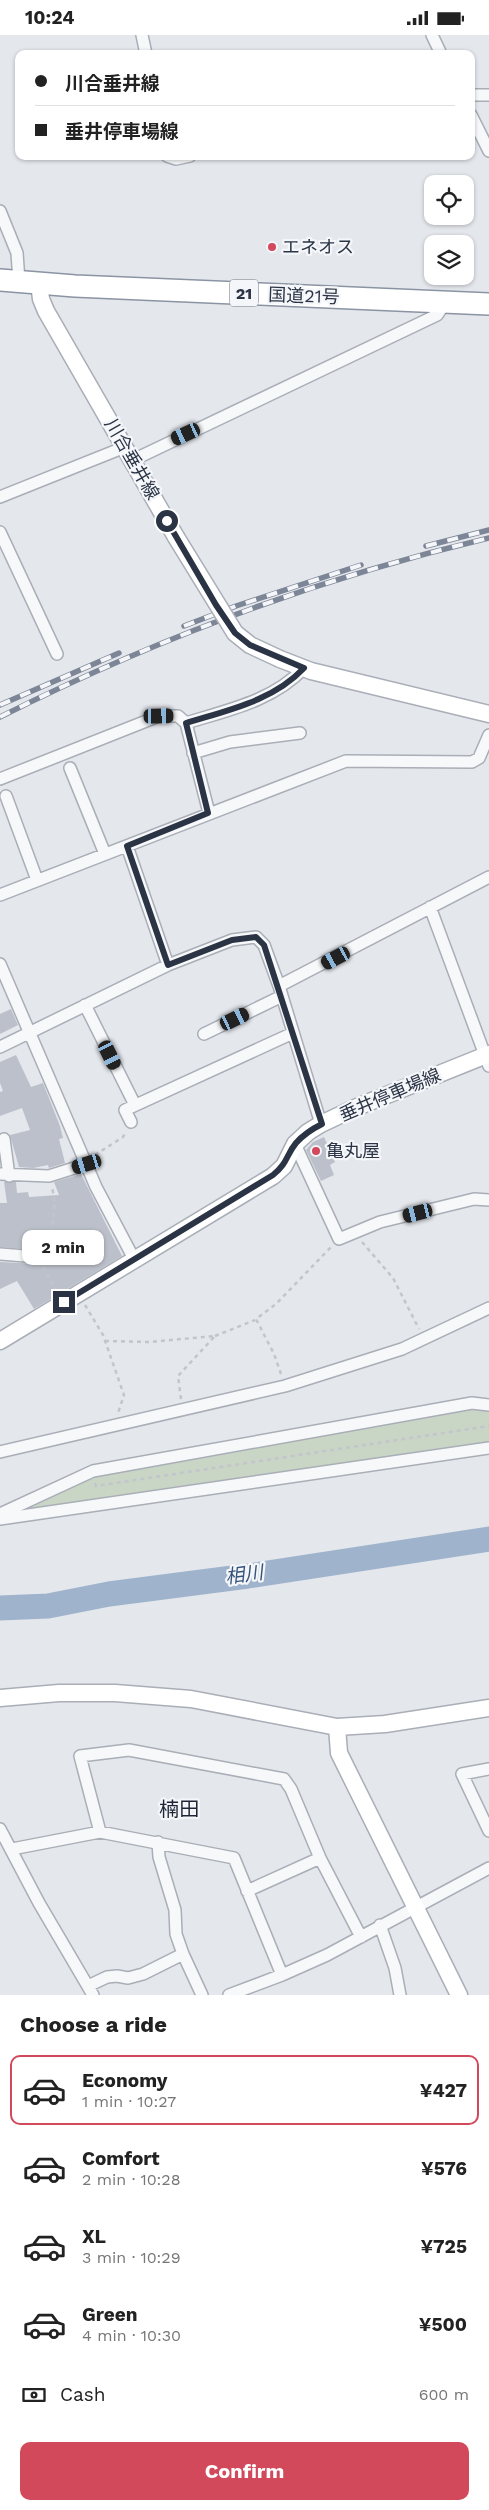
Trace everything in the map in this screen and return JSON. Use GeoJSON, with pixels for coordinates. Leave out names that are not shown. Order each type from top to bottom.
{"type":"FeatureCollection","features":[{"type":"Feature","properties":{"kind":"highway","name":"国道21号"},"geometry":{"type":"LineString","coordinates":[[19,281],[489,304]]}},
{"type":"Feature","properties":{"kind":"main road","name":"川合垂井線"},"geometry":{"type":"LineString","coordinates":[[19,281],[41,299],[46,311],[176,537],[235,633],[250,645],[304,668],[489,714]]}},
{"type":"Feature","properties":{"kind":"main road","name":"垂井停車場線"},"geometry":{"type":"LineString","coordinates":[[0,1341],[273,1175],[284,1166],[295,1144],[308,1132],[358,1107],[488,1058]]}},
{"type":"Feature","properties":{"kind":"main road"},"geometry":{"type":"LineString","coordinates":[[0,1698],[59,1693],[115,1693],[191,1699],[337,1727],[385,1724],[489,1708]]}},
{"type":"Feature","properties":{"kind":"main road"},"geometry":{"type":"LineString","coordinates":[[337,1727],[339,1753],[459,1995]]}},
{"type":"Feature","properties":{"kind":"street"},"geometry":{"type":"LineString","coordinates":[[142,35],[145,50]]}},
{"type":"Feature","properties":{"kind":"street"},"geometry":{"type":"LineString","coordinates":[[432,35],[439,50]]}},
{"type":"Feature","properties":{"kind":"street"},"geometry":{"type":"LineString","coordinates":[[475,95],[489,95]]}},
{"type":"Feature","properties":{"kind":"street"},"geometry":{"type":"LineString","coordinates":[[475,123],[489,151]]}},
{"type":"Feature","properties":{"kind":"street"},"geometry":{"type":"LineString","coordinates":[[0,211],[16,253],[19,281]]}},
{"type":"Feature","properties":{"kind":"street"},"geometry":{"type":"LineString","coordinates":[[0,497],[129,453],[437,315],[446,302]]}},
{"type":"Feature","properties":{"kind":"street"},"geometry":{"type":"LineString","coordinates":[[0,532],[57,654]]}},
{"type":"Feature","properties":{"kind":"street"},"geometry":{"type":"LineString","coordinates":[[186,723],[258,701],[290,683],[304,668]]}},
{"type":"Feature","properties":{"kind":"street"},"geometry":{"type":"LineString","coordinates":[[0,779],[159,716],[178,715],[186,723],[208,813]]}},
{"type":"Feature","properties":{"kind":"street"},"geometry":{"type":"LineString","coordinates":[[193,753],[230,742],[300,733]]}},
{"type":"Feature","properties":{"kind":"street"},"geometry":{"type":"LineString","coordinates":[[0,895],[346,761],[472,762],[479,758],[489,735]]}},
{"type":"Feature","properties":{"kind":"street"},"geometry":{"type":"LineString","coordinates":[[70,768],[105,854]]}},
{"type":"Feature","properties":{"kind":"street"},"geometry":{"type":"LineString","coordinates":[[6,796],[37,880]]}},
{"type":"Feature","properties":{"kind":"street"},"geometry":{"type":"LineString","coordinates":[[127,846],[168,965]]}},
{"type":"Feature","properties":{"kind":"street"},"geometry":{"type":"LineString","coordinates":[[204,1034],[430,907],[489,877]]}},
{"type":"Feature","properties":{"kind":"street"},"geometry":{"type":"LineString","coordinates":[[430,907],[488,1058]]}},
{"type":"Feature","properties":{"kind":"street"},"geometry":{"type":"LineString","coordinates":[[0,1047],[168,965],[232,940],[256,937],[264,945],[322,1124]]}},
{"type":"Feature","properties":{"kind":"street"},"geometry":{"type":"LineString","coordinates":[[0,964],[86,1162],[134,1259]]}},
{"type":"Feature","properties":{"kind":"street"},"geometry":{"type":"LineString","coordinates":[[86,1005],[136,1105]]}},
{"type":"Feature","properties":{"kind":"street"},"geometry":{"type":"LineString","coordinates":[[131,1122],[125,1110],[293,1033]]}},
{"type":"Feature","properties":{"kind":"street"},"geometry":{"type":"LineString","coordinates":[[4,1139],[4,1175],[49,1176],[86,1162]]}},
{"type":"Feature","properties":{"kind":"street"},"geometry":{"type":"LineString","coordinates":[[295,1144],[339,1239],[380,1222],[474,1199],[489,1200]]}},
{"type":"Feature","properties":{"kind":"street"},"geometry":{"type":"LineString","coordinates":[[0,1254],[38,1257]]}},
{"type":"Feature","properties":{"kind":"street"},"geometry":{"type":"LineString","coordinates":[[0,1452],[285,1386],[402,1349],[489,1308]]}},
{"type":"Feature","properties":{"kind":"street"},"geometry":{"type":"LineString","coordinates":[[0,1514],[93,1471],[472,1403],[489,1405]]}},
{"type":"Feature","properties":{"kind":"street"},"geometry":{"type":"LineString","coordinates":[[0,1519],[489,1448]]}},
{"type":"Feature","properties":{"kind":"street"},"geometry":{"type":"LineString","coordinates":[[100,1832],[80,1756],[129,1751],[284,1779],[291,1789],[320,1858],[361,1937]]}},
{"type":"Feature","properties":{"kind":"street"},"geometry":{"type":"LineString","coordinates":[[489,1769],[462,1774],[489,1831]]}},
{"type":"Feature","properties":{"kind":"street"},"geometry":{"type":"LineString","coordinates":[[0,1829],[39,1903],[90,1991],[107,1977],[128,1978],[143,1974],[183,1954]]}},
{"type":"Feature","properties":{"kind":"street"},"geometry":{"type":"LineString","coordinates":[[12,1849],[100,1832],[234,1858],[282,1975]]}},
{"type":"Feature","properties":{"kind":"street"},"geometry":{"type":"LineString","coordinates":[[158,1842],[159,1857],[175,1910],[176,1934],[202,1995]]}},
{"type":"Feature","properties":{"kind":"street"},"geometry":{"type":"LineString","coordinates":[[247,1891],[320,1858]]}},
{"type":"Feature","properties":{"kind":"street"},"geometry":{"type":"LineString","coordinates":[[229,1995],[282,1975],[361,1937],[380,1925],[489,1868]]}},
{"type":"Feature","properties":{"kind":"street"},"geometry":{"type":"LineString","coordinates":[[380,1925],[395,1968],[400,1995]]}},
{"type":"Feature","properties":{"kind":"path"},"geometry":{"type":"LineString","coordinates":[[86,1162],[123,1137],[131,1122]]}},
{"type":"Feature","properties":{"kind":"path"},"geometry":{"type":"LineString","coordinates":[[49,1176],[55,1213],[50,1235],[38,1257],[64,1302]]}},
{"type":"Feature","properties":{"kind":"path"},"geometry":{"type":"LineString","coordinates":[[354,1233],[393,1278],[424,1339]]}},
{"type":"Feature","properties":{"kind":"path"},"geometry":{"type":"LineString","coordinates":[[105,1341],[148,1342],[215,1336],[256,1319],[276,1304],[339,1239]]}},
{"type":"Feature","properties":{"kind":"path"},"geometry":{"type":"LineString","coordinates":[[78,1293],[105,1341],[124,1395],[113,1426]]}},
{"type":"Feature","properties":{"kind":"path"},"geometry":{"type":"LineString","coordinates":[[256,1319],[274,1354],[285,1386]]}},
{"type":"Feature","properties":{"kind":"path"},"geometry":{"type":"LineString","coordinates":[[183,1410],[178,1376],[215,1336]]}},
{"type":"Feature","properties":{"kind":"path"},"geometry":{"type":"LineString","coordinates":[[96,1486],[489,1426]]}},
{"type":"Feature","properties":{"kind":"green space"},"geometry":{"type":"Polygon","coordinates":[[[466,1408],[489,1410],[489,1445],[10,1514],[97,1471],[466,1408]]]}},
{"type":"Feature","properties":{"kind":"building"},"geometry":{"type":"Polygon","coordinates":[[[11,1009],[18,1025],[0,1034],[0,1014],[11,1009]]]}},
{"type":"Feature","properties":{"kind":"building"},"geometry":{"type":"Polygon","coordinates":[[[16,1055],[31,1087],[43,1083],[60,1126],[63,1138],[59,1139],[65,1163],[49,1168],[48,1165],[33,1168],[19,1167],[10,1135],[30,1130],[22,1108],[0,1116],[0,1092],[3,1091],[0,1083],[0,1062],[16,1055]]]}},
{"type":"Feature","properties":{"kind":"building"},"geometry":{"type":"Polygon","coordinates":[[[324,1137],[335,1162],[330,1165],[334,1175],[321,1181],[306,1150],[313,1142],[324,1137]]]}},
{"type":"Feature","properties":{"kind":"building"},"geometry":{"type":"Polygon","coordinates":[[[81,1174],[122,1256],[34,1309],[17,1281],[0,1289],[0,1262],[38,1264],[44,1262],[45,1257],[39,1250],[0,1247],[0,1203],[7,1203],[4,1182],[16,1182],[17,1193],[28,1192],[29,1197],[59,1195],[54,1182],[81,1174]]]}},
{"type":"Feature","properties":{"kind":"waterway","name":"相川"},"geometry":{"type":"LineString","coordinates":[[0,1608],[48,1606],[109,1594],[248,1576],[489,1539]]}},
{"type":"Feature","properties":{"kind":"railway"},"geometry":{"type":"LineString","coordinates":[[426,546],[489,530]]}},
{"type":"Feature","properties":{"kind":"railway"},"geometry":{"type":"LineString","coordinates":[[0,717],[118,662],[239,613],[363,572],[489,538]]}},
{"type":"Feature","properties":{"kind":"railway"},"geometry":{"type":"LineString","coordinates":[[184,626],[236,606],[361,565]]}},
{"type":"Feature","properties":{"kind":"railway"},"geometry":{"type":"LineString","coordinates":[[0,705],[119,653]]}},
{"type":"Feature","properties":{"kind":"place","name":"エネオス"},"geometry":{"type":"Point","coordinates":[272,247]}},
{"type":"Feature","properties":{"kind":"place","name":"亀丸屋"},"geometry":{"type":"Point","coordinates":[316,1151]}},
{"type":"Feature","properties":{"kind":"district","name":"楠田"},"geometry":{"type":"Point","coordinates":[179,1809]}},
{"type":"Feature","properties":{"kind":"route"},"geometry":{"type":"LineString","coordinates":[[64,1302],[273,1175],[284,1166],[295,1144],[308,1132],[322,1124],[264,945],[256,937],[232,940],[168,965],[127,846],[208,813],[186,723],[258,701],[290,683],[304,668],[250,645],[235,633],[216,605],[167,521]]}}]}
